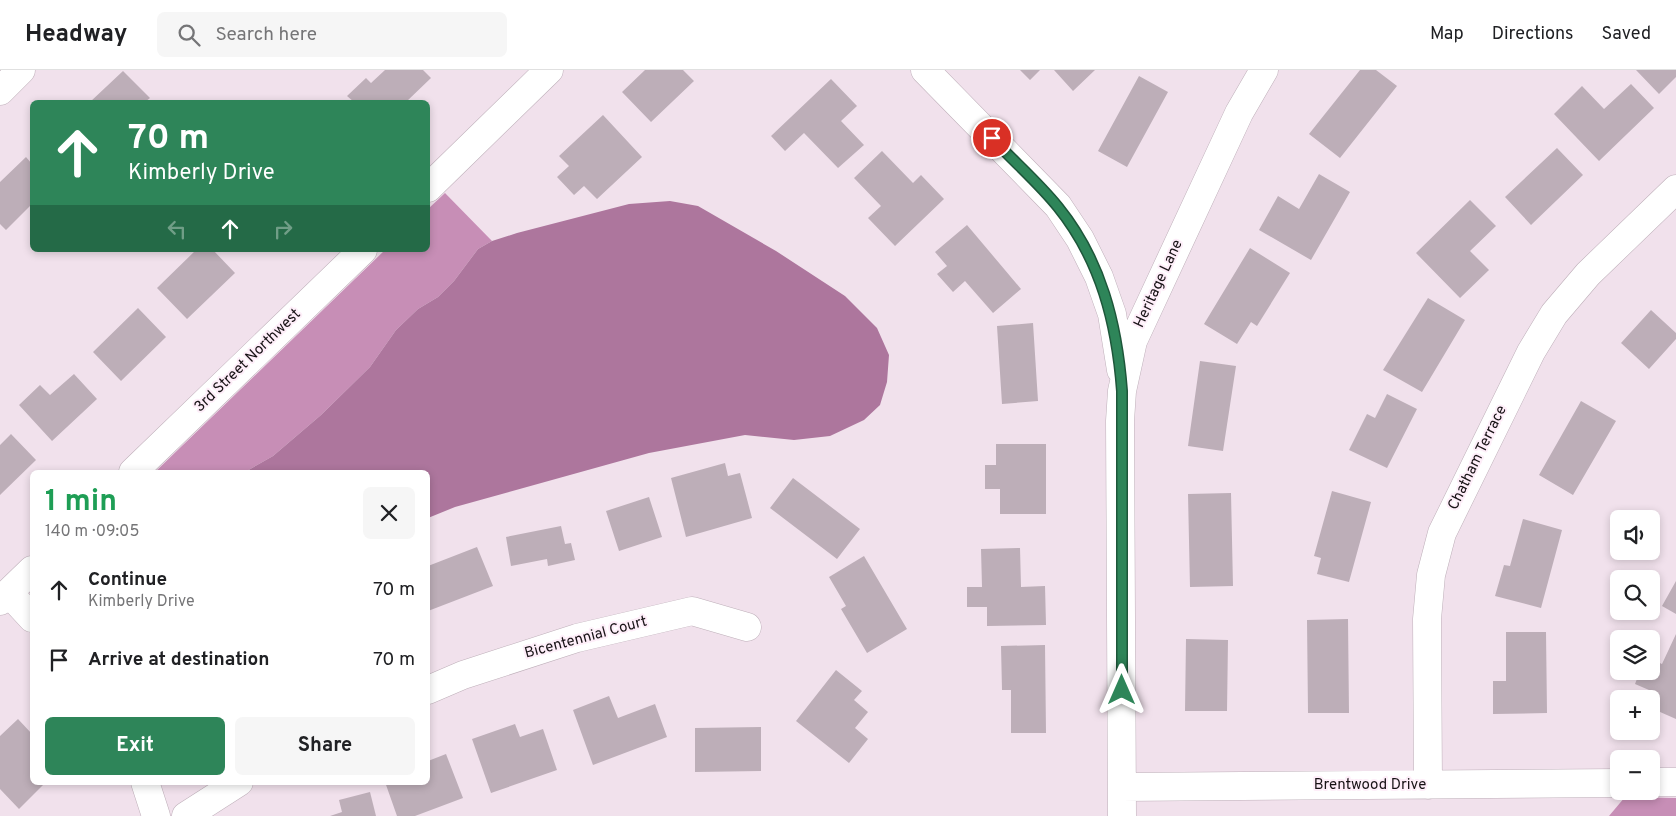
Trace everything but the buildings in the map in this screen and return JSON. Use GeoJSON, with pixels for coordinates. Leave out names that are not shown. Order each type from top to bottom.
{"type":"FeatureCollection","features":[{"type":"Feature","properties":{"kind":"street"},"geometry":{"type":"LineString","coordinates":[[0,91],[21,70]]}},
{"type":"Feature","properties":{"kind":"street"},"geometry":{"type":"LineString","coordinates":[[430,186],[549,70]]}},
{"type":"Feature","properties":{"kind":"street"},"geometry":{"type":"LineString","coordinates":[[925,70],[1058,206],[1080,239],[1099,277],[1112,314],[1119,353],[1122,391]]}},
{"type":"Feature","properties":{"kind":"street","name":"Heritage Lane"},"geometry":{"type":"LineString","coordinates":[[1122,816],[1122,391],[1129,353],[1148,306],[1239,113],[1264,70]]}},
{"type":"Feature","properties":{"kind":"street","name":"Chatham Terrace"},"geometry":{"type":"LineString","coordinates":[[1428,785],[1427,619],[1431,576],[1442,533],[1531,352],[1554,314],[1588,274],[1676,189]]}},
{"type":"Feature","properties":{"kind":"street","name":"3rd Street Northwest"},"geometry":{"type":"LineString","coordinates":[[135,470],[361,252]]}},
{"type":"Feature","properties":{"kind":"street"},"geometry":{"type":"LineString","coordinates":[[30,572],[4,597],[30,616]]}},
{"type":"Feature","properties":{"kind":"street","name":"Bicentennial Court"},"geometry":{"type":"LineString","coordinates":[[430,689],[463,675],[576,638],[692,611],[747,626]]}},
{"type":"Feature","properties":{"kind":"street"},"geometry":{"type":"LineString","coordinates":[[1660,782],[1676,782]]}},
{"type":"Feature","properties":{"kind":"street","name":"Brentwood Drive"},"geometry":{"type":"LineString","coordinates":[[1122,787],[1610,783]]}},
{"type":"Feature","properties":{"kind":"street"},"geometry":{"type":"LineString","coordinates":[[147,785],[156,816]]}},
{"type":"Feature","properties":{"kind":"street"},"geometry":{"type":"LineString","coordinates":[[186,816],[234,785]]}},
{"type":"Feature","properties":{"kind":"shaded area"},"geometry":{"type":"Polygon","coordinates":[[[445,193],[492,241],[478,249],[454,281],[438,297],[418,309],[396,330],[370,367],[321,415],[273,456],[248,470],[157,470],[383,252],[430,252],[430,207],[445,193]]]}},
{"type":"Feature","properties":{"kind":"shaded area"},"geometry":{"type":"Polygon","coordinates":[[[670,201],[698,206],[776,251],[845,296],[877,328],[889,355],[887,382],[880,405],[864,420],[830,436],[794,440],[745,435],[649,453],[455,507],[430,517],[430,470],[248,470],[273,456],[321,415],[370,367],[396,330],[418,309],[438,297],[454,281],[478,249],[492,241],[517,233],[629,204],[670,201]]]}},
{"type":"Feature","properties":{"kind":"shaded area"},"geometry":{"type":"Polygon","coordinates":[[[1676,798],[1676,816],[1609,816],[1622,800],[1676,798]]]}},
{"type":"Feature","properties":{"kind":"route"},"geometry":{"type":"LineString","coordinates":[[992,138],[1058,206],[1080,239],[1099,277],[1112,314],[1119,353],[1122,391],[1120,421],[1122,690]]}}]}
